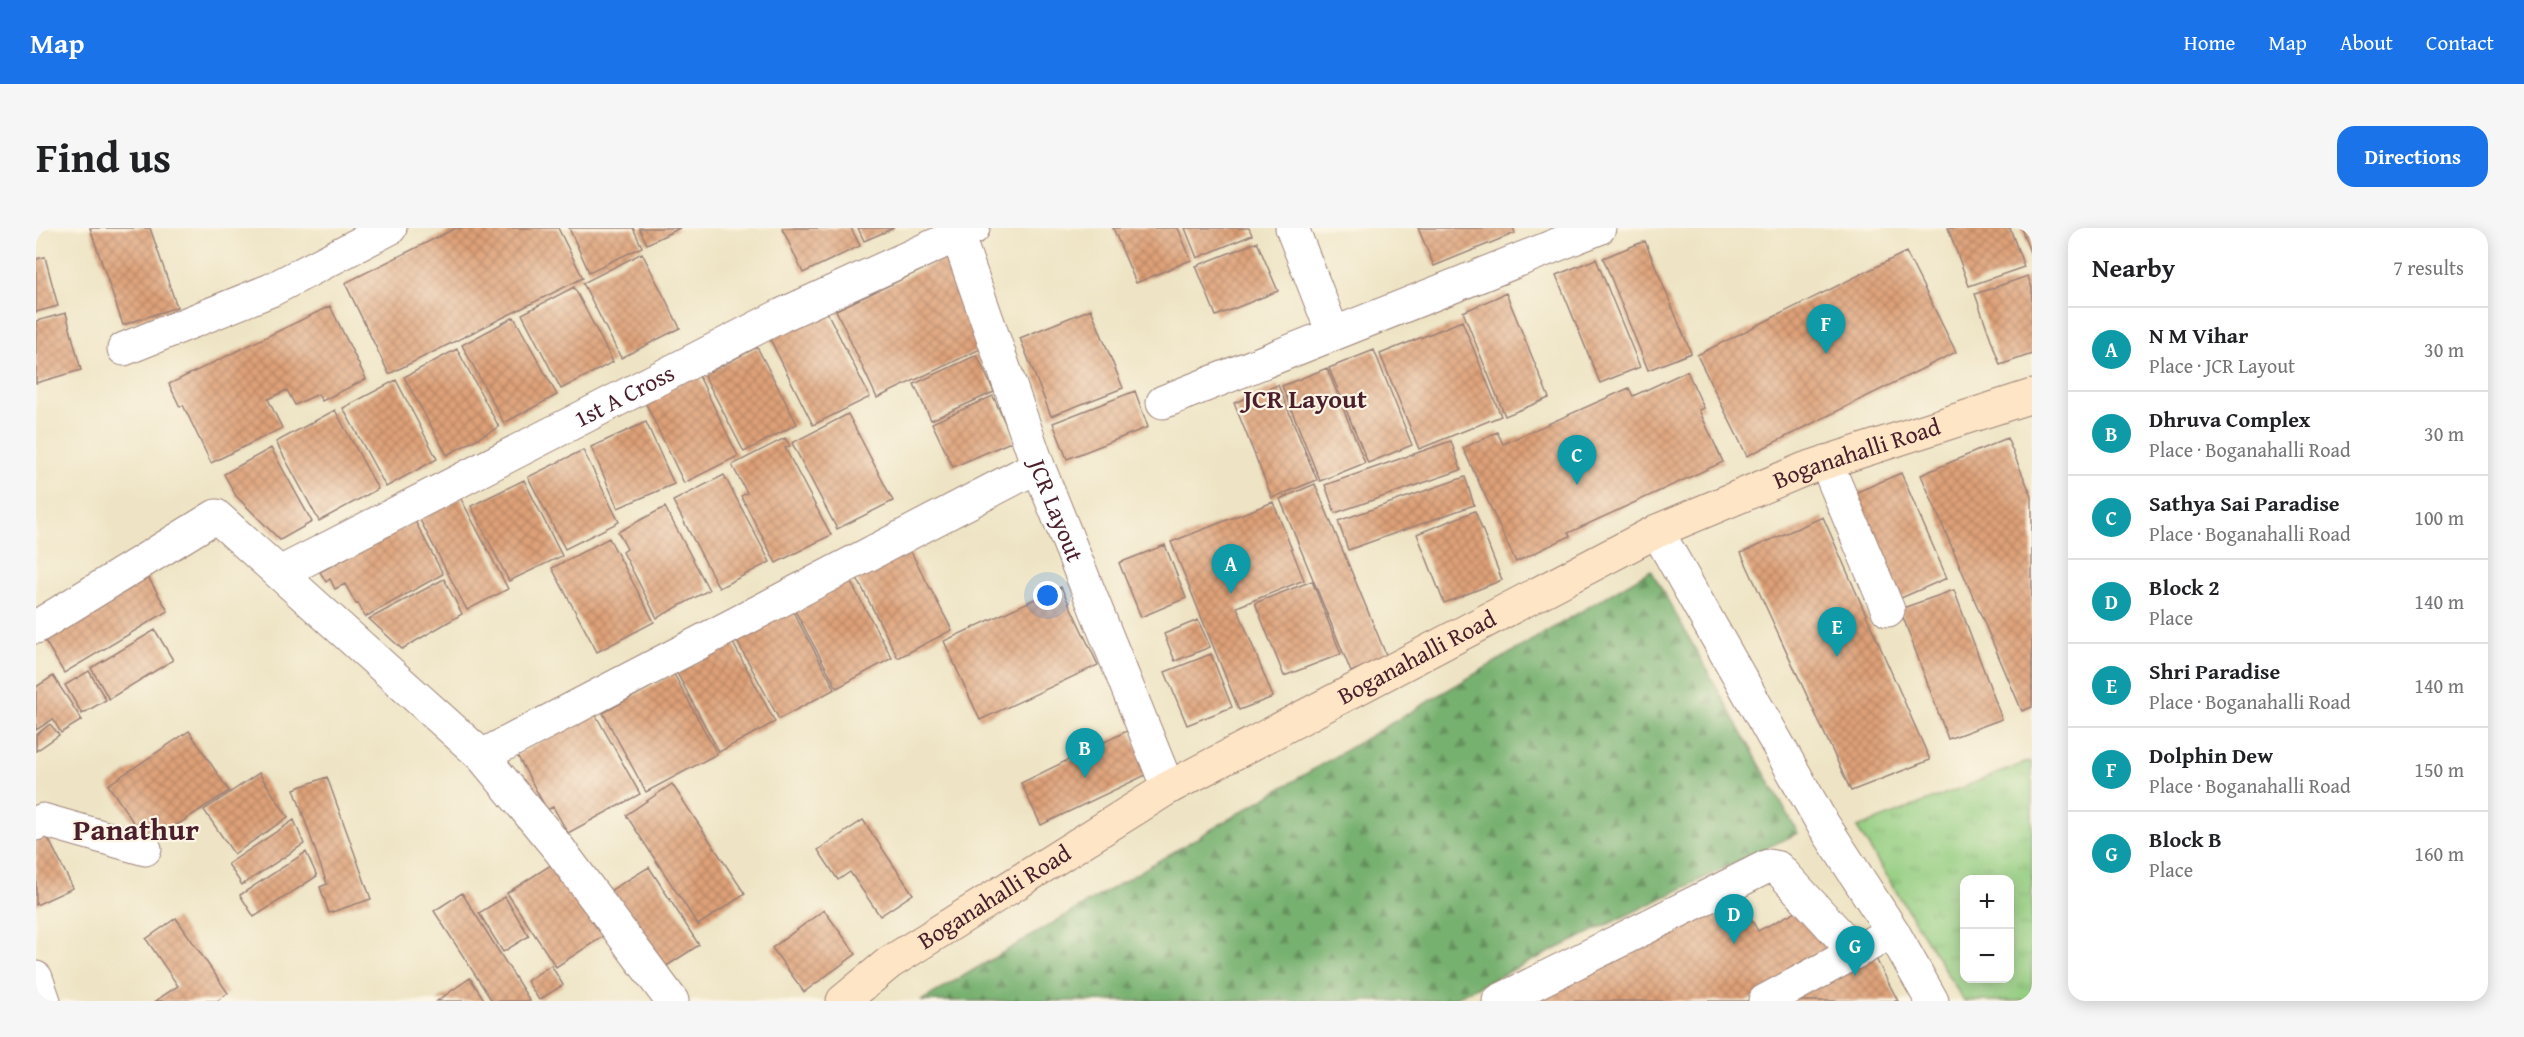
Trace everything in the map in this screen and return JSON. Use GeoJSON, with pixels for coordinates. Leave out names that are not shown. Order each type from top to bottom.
{"type":"FeatureCollection","features":[{"type":"Feature","properties":{"kind":"street"},"geometry":{"type":"LineString","coordinates":[[124,349],[271,290],[390,228]]}},
{"type":"Feature","properties":{"kind":"street"},"geometry":{"type":"LineString","coordinates":[[1292,228],[1333,333]]}},
{"type":"Feature","properties":{"kind":"street"},"geometry":{"type":"LineString","coordinates":[[1163,402],[1599,228]]}},
{"type":"Feature","properties":{"kind":"street","name":"JCR Layout"},"geometry":{"type":"LineString","coordinates":[[962,230],[1038,466],[1168,788]]}},
{"type":"Feature","properties":{"kind":"street","name":"1st A Cross"},"geometry":{"type":"LineString","coordinates":[[280,573],[782,315],[962,230]]}},
{"type":"Feature","properties":{"kind":"street","name":"Boganahalli Road"},"geometry":{"type":"LineString","coordinates":[[843,1001],[889,963],[1168,788],[1657,531],[1826,462],[2032,396]]}},
{"type":"Feature","properties":{"kind":"street"},"geometry":{"type":"LineString","coordinates":[[1826,462],[1888,610]]}},
{"type":"Feature","properties":{"kind":"street"},"geometry":{"type":"LineString","coordinates":[[482,756],[1038,466]]}},
{"type":"Feature","properties":{"kind":"street"},"geometry":{"type":"LineString","coordinates":[[36,627],[216,516],[482,756],[559,849],[672,1001]]}},
{"type":"Feature","properties":{"kind":"street"},"geometry":{"type":"LineString","coordinates":[[1657,531],[1821,820],[1893,932],[1932,1001]]}},
{"type":"Feature","properties":{"kind":"street"},"geometry":{"type":"LineString","coordinates":[[36,824],[43,820],[146,849]]}},
{"type":"Feature","properties":{"kind":"street"},"geometry":{"type":"LineString","coordinates":[[1498,1001],[1768,866],[1778,868],[1855,952]]}},
{"type":"Feature","properties":{"kind":"street"},"geometry":{"type":"LineString","coordinates":[[1765,1001],[1893,932]]}},
{"type":"Feature","properties":{"kind":"street"},"geometry":{"type":"LineString","coordinates":[[36,978],[44,1001]]}},
{"type":"Feature","properties":{"kind":"green space"},"geometry":{"type":"Polygon","coordinates":[[[1651,570],[1798,833],[1448,1001],[921,1001],[1651,570]]]}},
{"type":"Feature","properties":{"kind":"green space"},"geometry":{"type":"Polygon","coordinates":[[[2030,761],[2032,767],[2032,1001],[1964,1001],[1857,828],[2030,761]]]}},
{"type":"Feature","properties":{"kind":"building"},"geometry":{"type":"Polygon","coordinates":[[[90,228],[150,228],[177,307],[123,325],[90,228]]]}},
{"type":"Feature","properties":{"kind":"building"},"geometry":{"type":"Polygon","coordinates":[[[456,228],[558,228],[583,278],[389,374],[345,283],[456,228]]]}},
{"type":"Feature","properties":{"kind":"building"},"geometry":{"type":"Polygon","coordinates":[[[569,228],[633,228],[642,247],[589,272],[569,228]]]}},
{"type":"Feature","properties":{"kind":"building"},"geometry":{"type":"Polygon","coordinates":[[[639,228],[680,228],[647,244],[639,228]]]}},
{"type":"Feature","properties":{"kind":"building"},"geometry":{"type":"Polygon","coordinates":[[[782,228],[851,228],[860,246],[803,273],[782,228]]]}},
{"type":"Feature","properties":{"kind":"building"},"geometry":{"type":"Polygon","coordinates":[[[858,228],[894,228],[864,241],[858,228]]]}},
{"type":"Feature","properties":{"kind":"building"},"geometry":{"type":"Polygon","coordinates":[[[1113,228],[1178,228],[1191,260],[1136,283],[1113,228]]]}},
{"type":"Feature","properties":{"kind":"building"},"geometry":{"type":"Polygon","coordinates":[[[1185,228],[1249,228],[1252,235],[1197,258],[1185,228]]]}},
{"type":"Feature","properties":{"kind":"building"},"geometry":{"type":"Polygon","coordinates":[[[1418,228],[1513,228],[1515,233],[1434,266],[1418,228]]]}},
{"type":"Feature","properties":{"kind":"building"},"geometry":{"type":"Polygon","coordinates":[[[1948,228],[2010,228],[2024,267],[1969,286],[1948,228]]]}},
{"type":"Feature","properties":{"kind":"building"},"geometry":{"type":"Polygon","coordinates":[[[2021,228],[2032,228],[2032,258],[2021,228]]]}},
{"type":"Feature","properties":{"kind":"building"},"geometry":{"type":"Polygon","coordinates":[[[1645,241],[1691,353],[1648,370],[1603,258],[1645,241]]]}},
{"type":"Feature","properties":{"kind":"building"},"geometry":{"type":"Polygon","coordinates":[[[1257,242],[1278,291],[1216,316],[1196,266],[1257,242]]]}},
{"type":"Feature","properties":{"kind":"building"},"geometry":{"type":"Polygon","coordinates":[[[1906,252],[1956,352],[1747,456],[1697,355],[1906,252]]]}},
{"type":"Feature","properties":{"kind":"building"},"geometry":{"type":"Polygon","coordinates":[[[642,253],[680,328],[621,358],[583,283],[642,253]]]}},
{"type":"Feature","properties":{"kind":"building"},"geometry":{"type":"Polygon","coordinates":[[[45,257],[58,306],[36,312],[36,259],[45,257]]]}},
{"type":"Feature","properties":{"kind":"building"},"geometry":{"type":"Polygon","coordinates":[[[949,257],[991,344],[877,398],[836,310],[949,257]]]}},
{"type":"Feature","properties":{"kind":"building"},"geometry":{"type":"Polygon","coordinates":[[[1596,259],[1640,367],[1600,383],[1556,275],[1596,259]]]}},
{"type":"Feature","properties":{"kind":"building"},"geometry":{"type":"Polygon","coordinates":[[[2028,276],[2032,288],[2032,354],[2000,365],[1975,294],[2028,276]]]}},
{"type":"Feature","properties":{"kind":"building"},"geometry":{"type":"Polygon","coordinates":[[[574,287],[613,362],[561,389],[522,314],[574,287]]]}},
{"type":"Feature","properties":{"kind":"building"},"geometry":{"type":"Polygon","coordinates":[[[1506,293],[1549,398],[1505,416],[1463,312],[1506,293]]]}},
{"type":"Feature","properties":{"kind":"building"},"geometry":{"type":"Polygon","coordinates":[[[330,306],[366,379],[322,401],[318,394],[295,405],[287,390],[268,399],[282,428],[211,463],[183,405],[180,407],[169,384],[330,306]]]}},
{"type":"Feature","properties":{"kind":"building"},"geometry":{"type":"Polygon","coordinates":[[[1091,309],[1123,388],[1051,416],[1020,338],[1091,309]]]}},
{"type":"Feature","properties":{"kind":"building"},"geometry":{"type":"Polygon","coordinates":[[[826,310],[870,397],[813,425],[770,339],[826,310]]]}},
{"type":"Feature","properties":{"kind":"building"},"geometry":{"type":"Polygon","coordinates":[[[66,313],[81,370],[36,383],[36,321],[66,313]]]}},
{"type":"Feature","properties":{"kind":"building"},"geometry":{"type":"Polygon","coordinates":[[[514,317],[557,395],[504,423],[462,345],[514,317]]]}},
{"type":"Feature","properties":{"kind":"building"},"geometry":{"type":"Polygon","coordinates":[[[1462,321],[1501,416],[1419,449],[1380,354],[1462,321]]]}},
{"type":"Feature","properties":{"kind":"building"},"geometry":{"type":"Polygon","coordinates":[[[757,347],[797,424],[744,452],[704,375],[757,347]]]}},
{"type":"Feature","properties":{"kind":"building"},"geometry":{"type":"Polygon","coordinates":[[[457,349],[499,427],[447,455],[404,377],[457,349]]]}},
{"type":"Feature","properties":{"kind":"building"},"geometry":{"type":"Polygon","coordinates":[[[1374,350],[1412,445],[1368,463],[1329,368],[1374,350]]]}},
{"type":"Feature","properties":{"kind":"building"},"geometry":{"type":"Polygon","coordinates":[[[977,355],[994,392],[931,420],[914,384],[977,355]]]}},
{"type":"Feature","properties":{"kind":"building"},"geometry":{"type":"Polygon","coordinates":[[[1327,368],[1365,463],[1320,481],[1282,386],[1327,368]]]}},
{"type":"Feature","properties":{"kind":"building"},"geometry":{"type":"Polygon","coordinates":[[[1687,371],[1704,408],[1699,410],[1723,462],[1568,533],[1570,536],[1516,562],[1463,448],[1497,432],[1503,444],[1629,388],[1633,396],[1687,371]]]}},
{"type":"Feature","properties":{"kind":"building"},"geometry":{"type":"Polygon","coordinates":[[[698,374],[738,456],[684,483],[644,400],[698,374]]]}},
{"type":"Feature","properties":{"kind":"building"},"geometry":{"type":"Polygon","coordinates":[[[396,380],[437,459],[386,487],[343,408],[396,380]]]}},
{"type":"Feature","properties":{"kind":"building"},"geometry":{"type":"Polygon","coordinates":[[[1278,385],[1317,480],[1272,498],[1234,403],[1278,385]]]}},
{"type":"Feature","properties":{"kind":"building"},"geometry":{"type":"Polygon","coordinates":[[[1135,391],[1148,427],[1067,459],[1053,423],[1135,391]]]}},
{"type":"Feature","properties":{"kind":"building"},"geometry":{"type":"Polygon","coordinates":[[[993,396],[1013,441],[953,467],[932,423],[993,396]]]}},
{"type":"Feature","properties":{"kind":"building"},"geometry":{"type":"Polygon","coordinates":[[[335,410],[378,489],[319,521],[276,442],[335,410]]]}},
{"type":"Feature","properties":{"kind":"building"},"geometry":{"type":"Polygon","coordinates":[[[848,414],[893,501],[837,529],[792,443],[848,414]]]}},
{"type":"Feature","properties":{"kind":"building"},"geometry":{"type":"Polygon","coordinates":[[[646,422],[674,484],[618,508],[591,447],[646,422]]]}},
{"type":"Feature","properties":{"kind":"building"},"geometry":{"type":"Polygon","coordinates":[[[785,438],[790,446],[785,448],[831,535],[776,563],[741,496],[747,493],[732,465],[785,438]]]}},
{"type":"Feature","properties":{"kind":"building"},"geometry":{"type":"Polygon","coordinates":[[[2007,438],[2032,497],[2032,707],[2022,711],[1921,475],[2007,438]]]}},
{"type":"Feature","properties":{"kind":"building"},"geometry":{"type":"Polygon","coordinates":[[[1451,441],[1461,470],[1335,513],[1325,485],[1451,441]]]}},
{"type":"Feature","properties":{"kind":"building"},"geometry":{"type":"Polygon","coordinates":[[[271,448],[312,522],[280,540],[236,496],[224,474],[271,448]]]}},
{"type":"Feature","properties":{"kind":"building"},"geometry":{"type":"Polygon","coordinates":[[[583,450],[619,522],[565,549],[528,477],[583,450]]]}},
{"type":"Feature","properties":{"kind":"building"},"geometry":{"type":"Polygon","coordinates":[[[1901,473],[1947,578],[1901,598],[1855,493],[1901,473]]]}},
{"type":"Feature","properties":{"kind":"building"},"geometry":{"type":"Polygon","coordinates":[[[724,475],[770,562],[719,588],[673,501],[724,475]]]}},
{"type":"Feature","properties":{"kind":"building"},"geometry":{"type":"Polygon","coordinates":[[[1465,477],[1474,505],[1348,550],[1338,521],[1465,477]]]}},
{"type":"Feature","properties":{"kind":"building"},"geometry":{"type":"Polygon","coordinates":[[[524,480],[562,556],[509,581],[471,506],[524,480]]]}},
{"type":"Feature","properties":{"kind":"building"},"geometry":{"type":"Polygon","coordinates":[[[1315,484],[1387,657],[1351,672],[1280,499],[1315,484]]]}},
{"type":"Feature","properties":{"kind":"building"},"geometry":{"type":"Polygon","coordinates":[[[460,497],[508,589],[467,610],[419,518],[460,497]]]}},
{"type":"Feature","properties":{"kind":"building"},"geometry":{"type":"Polygon","coordinates":[[[1273,502],[1304,580],[1237,607],[1273,697],[1239,710],[1171,542],[1273,502]]]}},
{"type":"Feature","properties":{"kind":"building"},"geometry":{"type":"Polygon","coordinates":[[[665,507],[709,590],[657,618],[623,552],[627,549],[618,532],[665,507]]]}},
{"type":"Feature","properties":{"kind":"building"},"geometry":{"type":"Polygon","coordinates":[[[1475,511],[1502,580],[1444,603],[1417,534],[1475,511]]]}},
{"type":"Feature","properties":{"kind":"building"},"geometry":{"type":"Polygon","coordinates":[[[1823,517],[1930,760],[1851,791],[1741,553],[1823,517]]]}},
{"type":"Feature","properties":{"kind":"building"},"geometry":{"type":"Polygon","coordinates":[[[415,521],[443,574],[365,617],[345,584],[335,589],[330,579],[326,582],[320,572],[415,521]]]}},
{"type":"Feature","properties":{"kind":"building"},"geometry":{"type":"Polygon","coordinates":[[[609,538],[654,622],[597,652],[552,568],[609,538]]]}},
{"type":"Feature","properties":{"kind":"building"},"geometry":{"type":"Polygon","coordinates":[[[1165,545],[1186,598],[1141,617],[1119,563],[1165,545]]]}},
{"type":"Feature","properties":{"kind":"building"},"geometry":{"type":"Polygon","coordinates":[[[910,550],[952,630],[898,658],[857,578],[910,550]]]}},
{"type":"Feature","properties":{"kind":"building"},"geometry":{"type":"Polygon","coordinates":[[[145,572],[168,611],[64,673],[41,634],[145,572]]]}},
{"type":"Feature","properties":{"kind":"building"},"geometry":{"type":"Polygon","coordinates":[[[444,579],[462,614],[402,649],[369,619],[444,579]]]}},
{"type":"Feature","properties":{"kind":"building"},"geometry":{"type":"Polygon","coordinates":[[[849,579],[892,658],[837,688],[794,609],[849,579]]]}},
{"type":"Feature","properties":{"kind":"building"},"geometry":{"type":"Polygon","coordinates":[[[1312,581],[1341,654],[1284,676],[1255,603],[1312,581]]]}},
{"type":"Feature","properties":{"kind":"building"},"geometry":{"type":"Polygon","coordinates":[[[1061,587],[1098,665],[980,720],[944,641],[1061,587]]]}},
{"type":"Feature","properties":{"kind":"building"},"geometry":{"type":"Polygon","coordinates":[[[1954,590],[2002,719],[1948,739],[1900,609],[1954,590]]]}},
{"type":"Feature","properties":{"kind":"building"},"geometry":{"type":"Polygon","coordinates":[[[792,610],[835,689],[779,719],[736,639],[792,610]]]}},
{"type":"Feature","properties":{"kind":"building"},"geometry":{"type":"Polygon","coordinates":[[[1198,620],[1210,647],[1175,661],[1164,634],[1198,620]]]}},
{"type":"Feature","properties":{"kind":"building"},"geometry":{"type":"Polygon","coordinates":[[[155,630],[173,660],[109,699],[91,668],[155,630]]]}},
{"type":"Feature","properties":{"kind":"building"},"geometry":{"type":"Polygon","coordinates":[[[733,643],[775,722],[719,752],[677,673],[733,643]]]}},
{"type":"Feature","properties":{"kind":"building"},"geometry":{"type":"Polygon","coordinates":[[[1211,654],[1232,707],[1187,725],[1165,672],[1211,654]]]}},
{"type":"Feature","properties":{"kind":"building"},"geometry":{"type":"Polygon","coordinates":[[[89,671],[106,700],[82,714],[65,685],[89,671]]]}},
{"type":"Feature","properties":{"kind":"building"},"geometry":{"type":"Polygon","coordinates":[[[674,674],[717,754],[646,792],[603,713],[674,674]]]}},
{"type":"Feature","properties":{"kind":"building"},"geometry":{"type":"Polygon","coordinates":[[[53,676],[82,720],[61,733],[53,719],[36,730],[36,687],[53,676]]]}},
{"type":"Feature","properties":{"kind":"building"},"geometry":{"type":"Polygon","coordinates":[[[594,712],[640,794],[568,833],[553,807],[547,810],[517,755],[594,712]]]}},
{"type":"Feature","properties":{"kind":"building"},"geometry":{"type":"Polygon","coordinates":[[[50,724],[59,735],[36,751],[36,735],[50,724]]]}},
{"type":"Feature","properties":{"kind":"building"},"geometry":{"type":"Polygon","coordinates":[[[1129,730],[1150,773],[1041,825],[1021,783],[1129,730]]]}},
{"type":"Feature","properties":{"kind":"building"},"geometry":{"type":"Polygon","coordinates":[[[189,731],[229,791],[148,844],[108,785],[189,731]]]}},
{"type":"Feature","properties":{"kind":"building"},"geometry":{"type":"Polygon","coordinates":[[[259,773],[288,817],[234,854],[204,810],[259,773]]]}},
{"type":"Feature","properties":{"kind":"building"},"geometry":{"type":"Polygon","coordinates":[[[327,777],[371,899],[329,913],[320,887],[327,884],[294,789],[327,777]]]}},
{"type":"Feature","properties":{"kind":"building"},"geometry":{"type":"Polygon","coordinates":[[[672,784],[745,894],[698,925],[626,815],[672,784]]]}},
{"type":"Feature","properties":{"kind":"building"},"geometry":{"type":"Polygon","coordinates":[[[294,820],[304,844],[242,885],[228,864],[294,820]]]}},
{"type":"Feature","properties":{"kind":"building"},"geometry":{"type":"Polygon","coordinates":[[[863,820],[913,894],[880,916],[850,872],[838,880],[818,850],[863,820]]]}},
{"type":"Feature","properties":{"kind":"building"},"geometry":{"type":"Polygon","coordinates":[[[47,836],[73,888],[36,905],[36,841],[47,836]]]}},
{"type":"Feature","properties":{"kind":"building"},"geometry":{"type":"Polygon","coordinates":[[[306,852],[317,876],[254,917],[240,895],[306,852]]]}},
{"type":"Feature","properties":{"kind":"building"},"geometry":{"type":"Polygon","coordinates":[[[557,861],[605,935],[556,967],[507,893],[557,861]]]}},
{"type":"Feature","properties":{"kind":"building"},"geometry":{"type":"Polygon","coordinates":[[[649,867],[699,945],[659,971],[608,892],[649,867]]]}},
{"type":"Feature","properties":{"kind":"building"},"geometry":{"type":"Polygon","coordinates":[[[462,893],[530,1001],[492,1001],[434,911],[462,893]]]}},
{"type":"Feature","properties":{"kind":"building"},"geometry":{"type":"Polygon","coordinates":[[[1738,896],[1758,931],[1806,906],[1833,957],[1747,1001],[1528,1001],[1738,896]]]}},
{"type":"Feature","properties":{"kind":"building"},"geometry":{"type":"Polygon","coordinates":[[[505,897],[529,936],[503,952],[479,913],[505,897]]]}},
{"type":"Feature","properties":{"kind":"building"},"geometry":{"type":"Polygon","coordinates":[[[824,910],[856,954],[804,992],[772,948],[824,910]]]}},
{"type":"Feature","properties":{"kind":"building"},"geometry":{"type":"Polygon","coordinates":[[[176,918],[228,993],[217,1001],[155,1001],[178,986],[146,939],[176,918]]]}},
{"type":"Feature","properties":{"kind":"building"},"geometry":{"type":"Polygon","coordinates":[[[1872,951],[1898,1001],[1779,1001],[1872,951]]]}},
{"type":"Feature","properties":{"kind":"building"},"geometry":{"type":"Polygon","coordinates":[[[551,965],[563,985],[539,1000],[527,981],[551,965]]]}},
{"type":"Feature","properties":{"kind":"building"},"geometry":{"type":"Polygon","coordinates":[[[470,978],[485,1001],[437,1001],[470,978]]]}},
{"type":"Feature","properties":{"kind":"place","name":"Dolphin Dew"},"geometry":{"type":"Point","coordinates":[1826,354]}},
{"type":"Feature","properties":{"kind":"place","name":"Sathya Sai Paradise"},"geometry":{"type":"Point","coordinates":[1577,485]}},
{"type":"Feature","properties":{"kind":"place","name":"N M Vihar"},"geometry":{"type":"Point","coordinates":[1231,594]}},
{"type":"Feature","properties":{"kind":"place","name":"Shri Paradise"},"geometry":{"type":"Point","coordinates":[1837,657]}},
{"type":"Feature","properties":{"kind":"place","name":"Dhruva Complex"},"geometry":{"type":"Point","coordinates":[1085,778]}},
{"type":"Feature","properties":{"kind":"place","name":"Block 2"},"geometry":{"type":"Point","coordinates":[1734,944]}},
{"type":"Feature","properties":{"kind":"place","name":"Block B"},"geometry":{"type":"Point","coordinates":[1855,976]}},
{"type":"Feature","properties":{"kind":"district","name":"JCR Layout"},"geometry":{"type":"Point","coordinates":[1305,399]}},
{"type":"Feature","properties":{"kind":"district","name":"Panathur"},"geometry":{"type":"Point","coordinates":[136,830]}}]}
